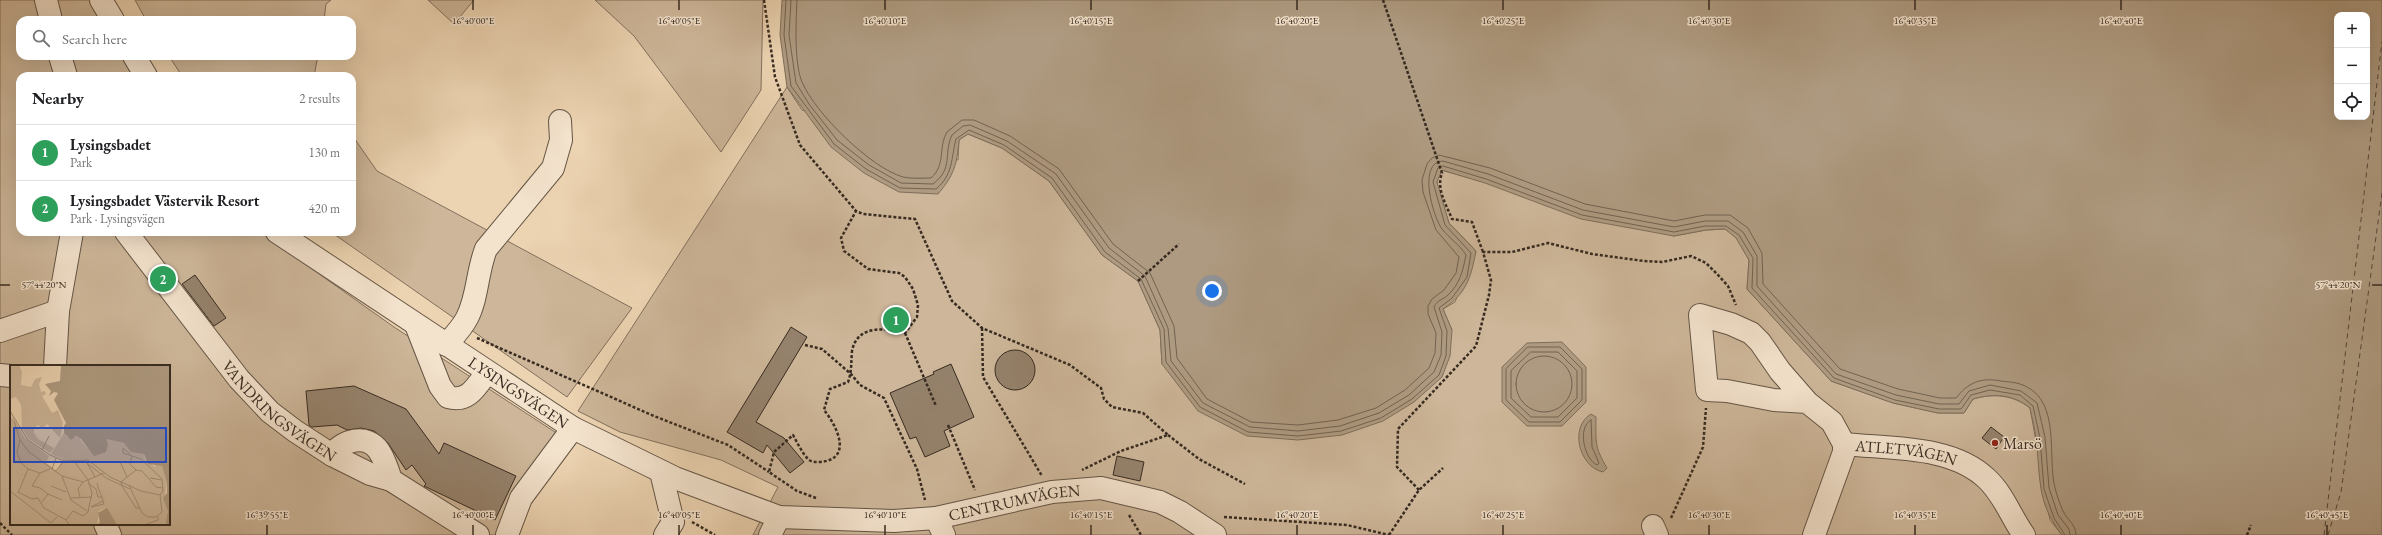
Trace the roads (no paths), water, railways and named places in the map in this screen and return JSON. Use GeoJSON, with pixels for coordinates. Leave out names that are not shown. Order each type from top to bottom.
{"type":"FeatureCollection","features":[{"type":"Feature","properties":{"kind":"street"},"geometry":{"type":"LineString","coordinates":[[46,0],[50,16]]}},
{"type":"Feature","properties":{"kind":"street"},"geometry":{"type":"LineString","coordinates":[[101,0],[111,16]]}},
{"type":"Feature","properties":{"kind":"street"},"geometry":{"type":"LineString","coordinates":[[61,60],[65,72]]}},
{"type":"Feature","properties":{"kind":"street"},"geometry":{"type":"LineString","coordinates":[[136,60],[144,72]]}},
{"type":"Feature","properties":{"kind":"street"},"geometry":{"type":"LineString","coordinates":[[446,345],[460,328],[469,312],[479,265],[486,249],[553,168],[561,140],[560,121]]}},
{"type":"Feature","properties":{"kind":"street"},"geometry":{"type":"LineString","coordinates":[[55,365],[58,311],[71,236]]}},
{"type":"Feature","properties":{"kind":"street","name":"VANDRINGSVÄGEN"},"geometry":{"type":"LineString","coordinates":[[129,236],[239,379],[270,412],[294,431],[332,455],[370,474],[391,480],[478,535]]}},
{"type":"Feature","properties":{"kind":"street","name":"LYSINGSVÄGEN"},"geometry":{"type":"LineString","coordinates":[[283,236],[573,428],[775,526]]}},
{"type":"Feature","properties":{"kind":"street"},"geometry":{"type":"LineString","coordinates":[[0,331],[58,311]]}},
{"type":"Feature","properties":{"kind":"street"},"geometry":{"type":"LineString","coordinates":[[1807,402],[1774,400],[1727,391],[1707,390],[1700,315],[1751,333],[1760,342],[1780,371],[1807,402],[1832,422],[1844,444]]}},
{"type":"Feature","properties":{"kind":"street"},"geometry":{"type":"LineString","coordinates":[[416,325],[440,386],[448,397],[455,400],[469,396],[487,372]]}},
{"type":"Feature","properties":{"kind":"street"},"geometry":{"type":"LineString","coordinates":[[0,375],[10,376]]}},
{"type":"Feature","properties":{"kind":"street"},"geometry":{"type":"LineString","coordinates":[[507,535],[513,515],[521,498],[573,428]]}},
{"type":"Feature","properties":{"kind":"street","name":"ATLETVÄGEN"},"geometry":{"type":"LineString","coordinates":[[1814,535],[1844,452],[1844,444],[1945,455],[1966,463],[1987,479],[2006,502],[2024,535]]}},
{"type":"Feature","properties":{"kind":"street"},"geometry":{"type":"LineString","coordinates":[[662,472],[673,522],[665,535]]}},
{"type":"Feature","properties":{"kind":"street","name":"CENTRUMVÄGEN"},"geometry":{"type":"LineString","coordinates":[[775,526],[894,521],[936,524],[1052,492],[1101,488],[1127,492],[1160,502],[1180,512],[1217,526]]}},
{"type":"Feature","properties":{"kind":"street"},"geometry":{"type":"LineString","coordinates":[[105,525],[110,535]]}},
{"type":"Feature","properties":{"kind":"water"},"geometry":{"type":"Polygon","coordinates":[[[782,0],[2382,0],[2382,535],[2062,535],[2048,512],[2044,500],[2041,489],[2036,435],[2030,408],[2024,403],[2010,397],[1988,396],[1973,399],[1964,413],[1938,413],[1893,403],[1831,381],[1747,289],[1749,260],[1736,238],[1725,229],[1706,230],[1674,236],[1581,219],[1485,183],[1442,170],[1437,182],[1449,223],[1476,251],[1472,269],[1466,284],[1457,297],[1443,309],[1452,330],[1450,356],[1442,377],[1414,402],[1383,421],[1342,435],[1298,440],[1247,436],[1198,411],[1162,364],[1160,330],[1138,281],[1102,255],[1049,181],[1002,148],[968,134],[959,140],[954,169],[948,181],[938,194],[899,192],[864,173],[831,147],[787,87],[780,35],[782,0]]]}},
{"type":"Feature","properties":{"kind":"water"},"geometry":{"type":"Polygon","coordinates":[[[1562,342],[1586,367],[1586,402],[1562,426],[1527,426],[1502,402],[1502,367],[1527,343],[1562,342]]]}},
{"type":"Feature","properties":{"kind":"water"},"geometry":{"type":"Polygon","coordinates":[[[1591,414],[1596,417],[1598,449],[1607,468],[1603,472],[1595,469],[1588,463],[1580,446],[1580,428],[1584,420],[1591,414]]]}},
{"type":"Feature","properties":{"kind":"place","name":"Lysingsbadet Västervik Resort"},"geometry":{"type":"Point","coordinates":[163,279]}},
{"type":"Feature","properties":{"kind":"place","name":"Lysingsbadet"},"geometry":{"type":"Point","coordinates":[896,320]}},
{"type":"Feature","properties":{"kind":"place","name":"Marsö"},"geometry":{"type":"Point","coordinates":[1995,443]}}]}
